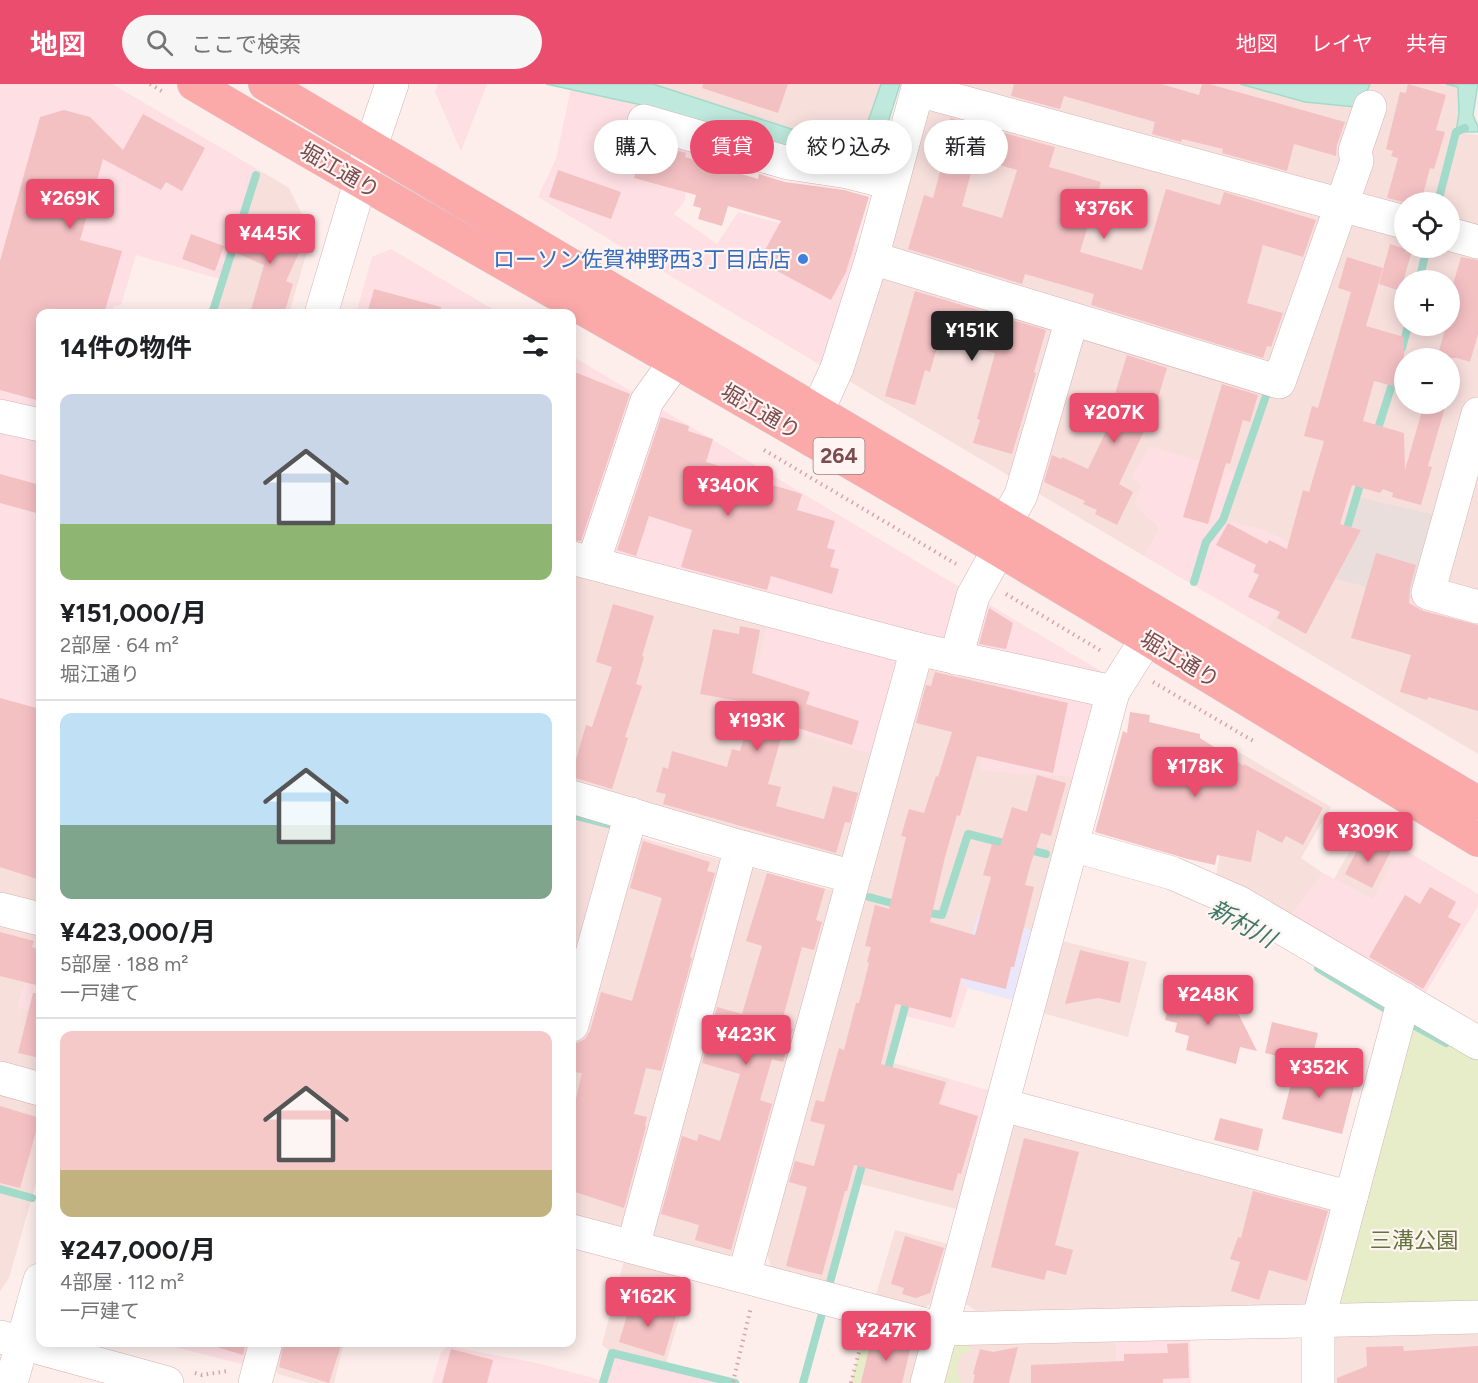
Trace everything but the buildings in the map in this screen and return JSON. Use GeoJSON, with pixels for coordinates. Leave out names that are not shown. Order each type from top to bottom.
{"type":"FeatureCollection","features":[{"type":"Feature","properties":{"kind":"highway","name":"堀江通り"},"geometry":{"type":"LineString","coordinates":[[194,84],[360,182],[811,440],[1001,537],[1154,627],[1478,803]]}},
{"type":"Feature","properties":{"kind":"highway","name":"堀江通り"},"geometry":{"type":"LineString","coordinates":[[265,84],[817,412],[1001,537]]}},
{"type":"Feature","properties":{"kind":"highway","name":"堀江通り"},"geometry":{"type":"LineString","coordinates":[[1154,627],[1478,840]]}},
{"type":"Feature","properties":{"kind":"street"},"geometry":{"type":"LineString","coordinates":[[322,309],[392,84]]}},
{"type":"Feature","properties":{"kind":"street"},"geometry":{"type":"LineString","coordinates":[[817,412],[837,368],[872,258],[919,87],[1394,219]]}},
{"type":"Feature","properties":{"kind":"street"},"geometry":{"type":"LineString","coordinates":[[872,258],[1279,382],[1357,161],[1355,151],[1370,107]]}},
{"type":"Feature","properties":{"kind":"street"},"geometry":{"type":"LineString","coordinates":[[678,131],[788,164],[848,172],[891,183]]}},
{"type":"Feature","properties":{"kind":"street"},"geometry":{"type":"LineString","coordinates":[[1460,237],[1478,242]]}},
{"type":"Feature","properties":{"kind":"street"},"geometry":{"type":"LineString","coordinates":[[956,658],[973,596],[1021,495],[1072,319]]}},
{"type":"Feature","properties":{"kind":"street"},"geometry":{"type":"LineString","coordinates":[[675,362],[647,401],[582,561],[956,658],[1120,680]]}},
{"type":"Feature","properties":{"kind":"street"},"geometry":{"type":"LineString","coordinates":[[1478,414],[1428,593],[1478,606]]}},
{"type":"Feature","properties":{"kind":"street"},"geometry":{"type":"LineString","coordinates":[[0,416],[36,424]]}},
{"type":"Feature","properties":{"kind":"street"},"geometry":{"type":"LineString","coordinates":[[927,1383],[1072,845],[1120,680],[1154,627]]}},
{"type":"Feature","properties":{"kind":"street"},"geometry":{"type":"LineString","coordinates":[[751,1278],[854,877],[917,649]]}},
{"type":"Feature","properties":{"kind":"street"},"geometry":{"type":"LineString","coordinates":[[576,798],[741,848],[854,877]]}},
{"type":"Feature","properties":{"kind":"street"},"geometry":{"type":"LineString","coordinates":[[576,1011],[631,814]]}},
{"type":"Feature","properties":{"kind":"street"},"geometry":{"type":"LineString","coordinates":[[1072,845],[1172,873],[1238,902],[1478,1043]]}},
{"type":"Feature","properties":{"kind":"street"},"geometry":{"type":"LineString","coordinates":[[633,1247],[741,848]]}},
{"type":"Feature","properties":{"kind":"street"},"geometry":{"type":"LineString","coordinates":[[0,909],[36,918]]}},
{"type":"Feature","properties":{"kind":"street"},"geometry":{"type":"LineString","coordinates":[[1318,1383],[1318,1321],[1404,999]]}},
{"type":"Feature","properties":{"kind":"street"},"geometry":{"type":"LineString","coordinates":[[0,1078],[36,1088]]}},
{"type":"Feature","properties":{"kind":"street"},"geometry":{"type":"LineString","coordinates":[[1003,1105],[1351,1198]]}},
{"type":"Feature","properties":{"kind":"street"},"geometry":{"type":"LineString","coordinates":[[576,1232],[941,1329],[1478,1317]]}},
{"type":"Feature","properties":{"kind":"street"},"geometry":{"type":"LineString","coordinates":[[11,1383],[11,1340],[36,1288]]}},
{"type":"Feature","properties":{"kind":"street"},"geometry":{"type":"LineString","coordinates":[[11,1340],[36,1347]]}},
{"type":"Feature","properties":{"kind":"street"},"geometry":{"type":"LineString","coordinates":[[36,1347],[167,1383]]}},
{"type":"Feature","properties":{"kind":"street"},"geometry":{"type":"LineString","coordinates":[[255,1383],[265,1347]]}},
{"type":"Feature","properties":{"kind":"path"},"geometry":{"type":"LineString","coordinates":[[759,447],[982,579],[1120,680],[1261,746]]}},
{"type":"Feature","properties":{"kind":"path"},"geometry":{"type":"LineString","coordinates":[[733,1382],[751,1278]]}},
{"type":"Feature","properties":{"kind":"path"},"geometry":{"type":"LineString","coordinates":[[851,1383],[870,1310]]}},
{"type":"Feature","properties":{"kind":"shaded area"},"geometry":{"type":"Polygon","coordinates":[[[0,84],[112,84],[259,170],[223,280],[136,255],[121,305],[114,306],[113,309],[36,309],[36,415],[0,407],[0,84]]]}},
{"type":"Feature","properties":{"kind":"shaded area"},"geometry":{"type":"Polygon","coordinates":[[[438,84],[487,84],[461,151],[435,92],[438,84]]]}},
{"type":"Feature","properties":{"kind":"shaded area"},"geometry":{"type":"Polygon","coordinates":[[[546,84],[653,84],[764,120],[693,120],[646,106],[546,84]]]}},
{"type":"Feature","properties":{"kind":"shaded area"},"geometry":{"type":"Polygon","coordinates":[[[653,84],[881,84],[868,120],[786,120],[786,127],[774,123],[774,120],[764,120],[653,84]]]}},
{"type":"Feature","properties":{"kind":"shaded area"},"geometry":{"type":"Polygon","coordinates":[[[881,84],[900,84],[889,120],[868,120],[881,84]]]}},
{"type":"Feature","properties":{"kind":"shaded area"},"geometry":{"type":"Polygon","coordinates":[[[928,84],[1240,84],[1305,102],[1365,96],[1370,84],[1446,84],[1458,87],[1459,113],[1456,132],[1478,135],[1478,754],[1268,629],[1311,553],[1263,530],[1221,520],[1237,473],[1142,486],[1134,504],[1160,528],[1144,556],[842,377],[902,174],[912,174],[912,139],[928,84]]]}},
{"type":"Feature","properties":{"kind":"shaded area"},"geometry":{"type":"Polygon","coordinates":[[[1240,84],[1370,84],[1365,96],[1356,107],[1305,102],[1240,84]]]}},
{"type":"Feature","properties":{"kind":"shaded area"},"geometry":{"type":"Polygon","coordinates":[[[1446,84],[1478,84],[1473,115],[1478,132],[1456,132],[1459,113],[1458,87],[1446,84]]]}},
{"type":"Feature","properties":{"kind":"shaded area"},"geometry":{"type":"Polygon","coordinates":[[[571,88],[694,120],[690,120],[690,174],[684,202],[674,214],[717,244],[738,212],[866,246],[827,369],[538,197],[556,159],[571,88]]]}},
{"type":"Feature","properties":{"kind":"shaded area"},"geometry":{"type":"Polygon","coordinates":[[[774,123],[786,127],[786,148],[774,144],[774,123]]]}},
{"type":"Feature","properties":{"kind":"shaded area"},"geometry":{"type":"Polygon","coordinates":[[[259,170],[289,188],[312,235],[290,309],[214,309],[259,170]]]}},
{"type":"Feature","properties":{"kind":"shaded area"},"geometry":{"type":"Polygon","coordinates":[[[391,249],[492,309],[357,309],[372,257],[391,249]]]}},
{"type":"Feature","properties":{"kind":"shaded area"},"geometry":{"type":"Polygon","coordinates":[[[576,358],[968,592],[952,649],[576,553],[576,358]]]}},
{"type":"Feature","properties":{"kind":"shaded area"},"geometry":{"type":"Polygon","coordinates":[[[0,426],[36,434],[36,780],[0,770],[0,426]]]}},
{"type":"Feature","properties":{"kind":"shaded area"},"geometry":{"type":"Polygon","coordinates":[[[1149,446],[1237,472],[1221,520],[1263,530],[1311,553],[1268,629],[1144,556],[1160,528],[1134,504],[1142,486],[1131,478],[1149,446]]]}},
{"type":"Feature","properties":{"kind":"shaded area"},"geometry":{"type":"Polygon","coordinates":[[[1358,497],[1441,516],[1418,600],[1336,579],[1358,497]]]}},
{"type":"Feature","properties":{"kind":"shaded area"},"geometry":{"type":"Polygon","coordinates":[[[576,567],[769,618],[875,755],[849,854],[834,862],[576,786],[576,567]]]}},
{"type":"Feature","properties":{"kind":"shaded area"},"geometry":{"type":"Polygon","coordinates":[[[978,598],[1109,676],[963,651],[978,598]]]}},
{"type":"Feature","properties":{"kind":"shaded area"},"geometry":{"type":"Polygon","coordinates":[[[769,618],[891,650],[901,664],[875,755],[744,717],[769,618]]]}},
{"type":"Feature","properties":{"kind":"shaded area"},"geometry":{"type":"Polygon","coordinates":[[[938,662],[998,676],[1079,777],[1035,931],[959,976],[915,966],[890,1062],[950,1079],[934,1128],[981,1141],[960,1210],[857,1183],[829,1286],[773,1270],[766,1252],[921,673],[938,662]]]}},
{"type":"Feature","properties":{"kind":"shaded area"},"geometry":{"type":"Polygon","coordinates":[[[998,676],[1087,693],[1095,709],[1079,777],[979,771],[998,676]]]}},
{"type":"Feature","properties":{"kind":"shaded area"},"geometry":{"type":"Polygon","coordinates":[[[1239,752],[1331,807],[1301,858],[1323,873],[1286,921],[1215,881],[1239,752]]]}},
{"type":"Feature","properties":{"kind":"shaded area"},"geometry":{"type":"Polygon","coordinates":[[[0,770],[36,780],[36,910],[0,900],[0,770]]]}},
{"type":"Feature","properties":{"kind":"shaded area"},"geometry":{"type":"Polygon","coordinates":[[[576,808],[621,821],[576,986],[576,808]]]}},
{"type":"Feature","properties":{"kind":"shaded area"},"geometry":{"type":"Polygon","coordinates":[[[1364,826],[1400,847],[1373,899],[1334,879],[1364,826]]]}},
{"type":"Feature","properties":{"kind":"shaded area"},"geometry":{"type":"Polygon","coordinates":[[[634,836],[839,892],[742,1251],[724,1258],[576,1218],[576,1039],[634,836]]]}},
{"type":"Feature","properties":{"kind":"shaded area"},"geometry":{"type":"Polygon","coordinates":[[[1400,847],[1478,894],[1478,906],[1421,1000],[1286,921],[1323,873],[1373,899],[1400,847]]]}},
{"type":"Feature","properties":{"kind":"shaded area"},"geometry":{"type":"Polygon","coordinates":[[[978,915],[1035,931],[1016,1001],[968,988],[959,976],[978,915]]]}},
{"type":"Feature","properties":{"kind":"shaded area"},"geometry":{"type":"Polygon","coordinates":[[[0,916],[36,930],[36,946],[18,1007],[36,1013],[36,1074],[0,1064],[0,916]]]}},
{"type":"Feature","properties":{"kind":"shaded area"},"geometry":{"type":"Polygon","coordinates":[[[1058,940],[1147,962],[1128,1037],[1039,1012],[1058,940]]]}},
{"type":"Feature","properties":{"kind":"shaded area"},"geometry":{"type":"Polygon","coordinates":[[[36,946],[36,1013],[18,1008],[36,946]]]}},
{"type":"Feature","properties":{"kind":"shaded area"},"geometry":{"type":"Polygon","coordinates":[[[916,965],[959,976],[968,988],[954,1028],[902,1015],[916,965]]]}},
{"type":"Feature","properties":{"kind":"shaded area"},"geometry":{"type":"Polygon","coordinates":[[[950,1079],[994,1092],[981,1141],[934,1128],[950,1079]]]}},
{"type":"Feature","properties":{"kind":"shaded area"},"geometry":{"type":"Polygon","coordinates":[[[0,1089],[36,1099],[36,1183],[9,1278],[0,1291],[0,1089]]]}},
{"type":"Feature","properties":{"kind":"shaded area"},"geometry":{"type":"Polygon","coordinates":[[[1015,1114],[1341,1201],[1315,1295],[1300,1307],[979,1313],[963,1302],[1015,1114]]]}},
{"type":"Feature","properties":{"kind":"shaded area"},"geometry":{"type":"Polygon","coordinates":[[[895,1230],[952,1245],[936,1301],[922,1309],[875,1298],[895,1230]]]}},
{"type":"Feature","properties":{"kind":"shaded area"},"geometry":{"type":"Polygon","coordinates":[[[625,1257],[692,1276],[665,1366],[612,1353],[602,1345],[625,1257]]]}},
{"type":"Feature","properties":{"kind":"shaded area"},"geometry":{"type":"Polygon","coordinates":[[[868,1320],[909,1331],[923,1351],[914,1383],[851,1383],[868,1320]]]}},
{"type":"Feature","properties":{"kind":"shaded area"},"geometry":{"type":"Polygon","coordinates":[[[1478,1329],[1478,1383],[1327,1383],[1326,1348],[1339,1331],[1478,1329]]]}},
{"type":"Feature","properties":{"kind":"shaded area"},"geometry":{"type":"Polygon","coordinates":[[[1115,1337],[1119,1383],[938,1383],[962,1342],[1115,1337]]]}},
{"type":"Feature","properties":{"kind":"shaded area"},"geometry":{"type":"Polygon","coordinates":[[[1115,1337],[1190,1339],[1191,1383],[1119,1383],[1115,1337]]]}},
{"type":"Feature","properties":{"kind":"shaded area"},"geometry":{"type":"Polygon","coordinates":[[[175,1347],[251,1347],[247,1360],[241,1364],[175,1347]]]}},
{"type":"Feature","properties":{"kind":"shaded area"},"geometry":{"type":"Polygon","coordinates":[[[280,1347],[343,1347],[334,1383],[310,1383],[278,1374],[274,1367],[280,1347]]]}},
{"type":"Feature","properties":{"kind":"shaded area"},"geometry":{"type":"Polygon","coordinates":[[[447,1347],[453,1347],[541,1364],[604,1381],[612,1353],[735,1383],[432,1383],[441,1352],[447,1347]]]}},
{"type":"Feature","properties":{"kind":"green space","name":"三溝公園"},"geometry":{"type":"Polygon","coordinates":[[[1418,1021],[1478,1054],[1478,1305],[1342,1306],[1334,1293],[1404,1023],[1418,1021]]]}},
{"type":"Feature","properties":{"kind":"green space"},"geometry":{"type":"Polygon","coordinates":[[[864,1334],[872,1336],[860,1383],[851,1383],[864,1334]]]}},
{"type":"Feature","properties":{"kind":"green space"},"geometry":{"type":"Polygon","coordinates":[[[962,1342],[973,1349],[960,1356],[956,1372],[962,1383],[938,1383],[945,1353],[962,1342]]]}},
{"type":"Feature","properties":{"kind":"waterway"},"geometry":{"type":"LineString","coordinates":[[1441,192],[1456,132],[1465,128]]}},
{"type":"Feature","properties":{"kind":"waterway"},"geometry":{"type":"LineString","coordinates":[[214,309],[256,175]]}},
{"type":"Feature","properties":{"kind":"waterway"},"geometry":{"type":"LineString","coordinates":[[1422,270],[1424,258]]}},
{"type":"Feature","properties":{"kind":"waterway"},"geometry":{"type":"LineString","coordinates":[[1402,348],[1405,336]]}},
{"type":"Feature","properties":{"kind":"waterway"},"geometry":{"type":"LineString","coordinates":[[1376,435],[1394,378]]}},
{"type":"Feature","properties":{"kind":"waterway"},"geometry":{"type":"LineString","coordinates":[[1194,582],[1206,542],[1223,520],[1268,390]]}},
{"type":"Feature","properties":{"kind":"waterway"},"geometry":{"type":"LineString","coordinates":[[1345,535],[1362,478]]}},
{"type":"Feature","properties":{"kind":"waterway"},"geometry":{"type":"LineString","coordinates":[[576,816],[611,825]]}},
{"type":"Feature","properties":{"kind":"waterway","name":"新村川"},"geometry":{"type":"LineString","coordinates":[[923,912],[942,915],[968,834],[1011,845]]}},
{"type":"Feature","properties":{"kind":"waterway","name":"新村川"},"geometry":{"type":"LineString","coordinates":[[1026,849],[1046,854]]}},
{"type":"Feature","properties":{"kind":"waterway"},"geometry":{"type":"LineString","coordinates":[[869,897],[899,905]]}},
{"type":"Feature","properties":{"kind":"waterway","name":"新村川"},"geometry":{"type":"LineString","coordinates":[[1318,968],[1384,1008]]}},
{"type":"Feature","properties":{"kind":"waterway"},"geometry":{"type":"LineString","coordinates":[[886,1076],[908,996]]}},
{"type":"Feature","properties":{"kind":"waterway","name":"新村川"},"geometry":{"type":"LineString","coordinates":[[1411,1024],[1446,1043]]}},
{"type":"Feature","properties":{"kind":"waterway"},"geometry":{"type":"LineString","coordinates":[[829,1286],[864,1158]]}},
{"type":"Feature","properties":{"kind":"waterway"},"geometry":{"type":"LineString","coordinates":[[0,1189],[32,1198]]}},
{"type":"Feature","properties":{"kind":"waterway"},"geometry":{"type":"LineString","coordinates":[[803,1383],[823,1310]]}},
{"type":"Feature","properties":{"kind":"waterway"},"geometry":{"type":"LineString","coordinates":[[603,1383],[612,1353],[735,1383]]}},
{"type":"Feature","properties":{"kind":"place","name":"ローソン佐賀神野西3丁目店店"},"geometry":{"type":"Point","coordinates":[803,259]}}]}
